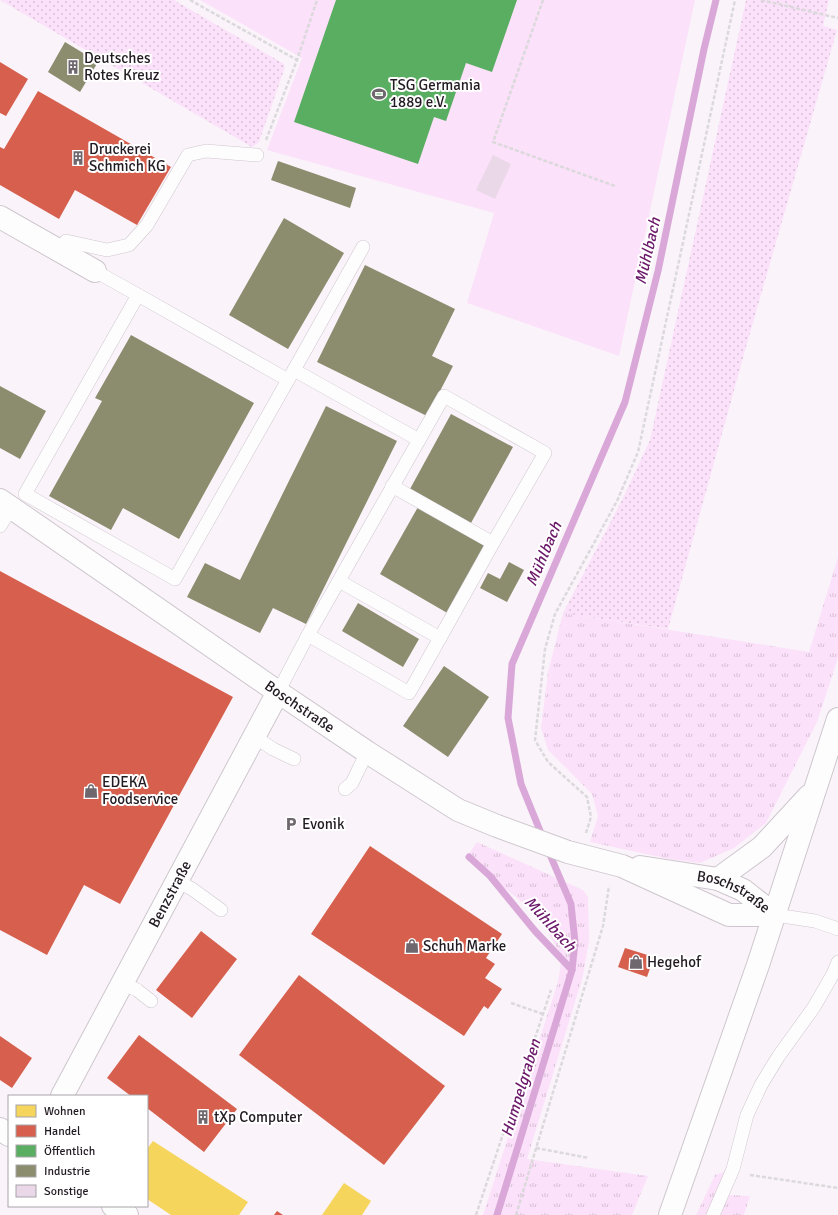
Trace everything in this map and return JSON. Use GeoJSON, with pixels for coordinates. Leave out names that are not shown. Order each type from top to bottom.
{"type":"FeatureCollection","features":[{"type":"Feature","properties":{"kind":"street"},"geometry":{"type":"LineString","coordinates":[[0,217],[57,251],[95,271]]}},
{"type":"Feature","properties":{"kind":"street","name":"Boschstraße"},"geometry":{"type":"LineString","coordinates":[[4,511],[367,752],[458,810],[532,839],[617,865],[729,915],[775,914]]}},
{"type":"Feature","properties":{"kind":"street","name":"Benzstraße"},"geometry":{"type":"LineString","coordinates":[[63,1095],[278,692]]}},
{"type":"Feature","properties":{"kind":"street"},"geometry":{"type":"LineString","coordinates":[[670,1215],[775,914],[813,792],[838,719]]}},
{"type":"Feature","properties":{"kind":"street"},"geometry":{"type":"LineString","coordinates":[[718,879],[762,847],[813,792]]}},
{"type":"Feature","properties":{"kind":"street","name":"Boschstraße"},"geometry":{"type":"LineString","coordinates":[[617,865],[649,868],[718,879],[744,890],[775,914]]}},
{"type":"Feature","properties":{"kind":"street"},"geometry":{"type":"LineString","coordinates":[[115,1207],[127,1215]]}},
{"type":"Feature","properties":{"kind":"lane"},"geometry":{"type":"LineString","coordinates":[[57,251],[66,241],[106,250],[129,245],[147,225],[188,155],[206,151],[257,155]]}},
{"type":"Feature","properties":{"kind":"lane"},"geometry":{"type":"LineString","coordinates":[[138,295],[25,494],[175,579],[363,247]]}},
{"type":"Feature","properties":{"kind":"lane"},"geometry":{"type":"LineString","coordinates":[[95,271],[138,295],[418,440]]}},
{"type":"Feature","properties":{"kind":"lane"},"geometry":{"type":"LineString","coordinates":[[278,692],[308,635],[444,396],[545,452],[409,692],[308,635]]}},
{"type":"Feature","properties":{"kind":"lane"},"geometry":{"type":"LineString","coordinates":[[392,486],[493,543]]}},
{"type":"Feature","properties":{"kind":"lane"},"geometry":{"type":"LineString","coordinates":[[339,581],[440,638]]}},
{"type":"Feature","properties":{"kind":"lane"},"geometry":{"type":"LineString","coordinates":[[254,737],[294,760]]}},
{"type":"Feature","properties":{"kind":"lane"},"geometry":{"type":"LineString","coordinates":[[345,789],[352,783],[367,752]]}},
{"type":"Feature","properties":{"kind":"lane"},"geometry":{"type":"LineString","coordinates":[[177,881],[192,889],[221,910]]}},
{"type":"Feature","properties":{"kind":"lane"},"geometry":{"type":"LineString","coordinates":[[775,914],[815,921],[838,929]]}},
{"type":"Feature","properties":{"kind":"lane"},"geometry":{"type":"LineString","coordinates":[[712,1215],[733,1169],[747,1115],[761,1085],[778,1057],[814,1006],[833,974],[838,962]]}},
{"type":"Feature","properties":{"kind":"lane"},"geometry":{"type":"LineString","coordinates":[[122,984],[137,990],[151,1001]]}},
{"type":"Feature","properties":{"kind":"path"},"geometry":{"type":"LineString","coordinates":[[190,0],[297,60]]}},
{"type":"Feature","properties":{"kind":"path"},"geometry":{"type":"LineString","coordinates":[[257,155],[263,147],[297,60],[317,0]]}},
{"type":"Feature","properties":{"kind":"path"},"geometry":{"type":"LineString","coordinates":[[543,0],[493,142],[616,186]]}},
{"type":"Feature","properties":{"kind":"path"},"geometry":{"type":"LineString","coordinates":[[574,853],[591,817],[587,797],[548,762],[535,740],[545,649],[555,614],[617,501],[638,452],[735,0]]}},
{"type":"Feature","properties":{"kind":"path"},"geometry":{"type":"LineString","coordinates":[[761,0],[838,18]]}},
{"type":"Feature","properties":{"kind":"path"},"geometry":{"type":"LineString","coordinates":[[516,1215],[603,926],[617,865]]}},
{"type":"Feature","properties":{"kind":"path"},"geometry":{"type":"LineString","coordinates":[[476,1215],[551,990]]}},
{"type":"Feature","properties":{"kind":"path"},"geometry":{"type":"LineString","coordinates":[[511,1003],[543,1014]]}},
{"type":"Feature","properties":{"kind":"path"},"geometry":{"type":"LineString","coordinates":[[536,1148],[589,1158]]}},
{"type":"Feature","properties":{"kind":"path"},"geometry":{"type":"LineString","coordinates":[[733,1169],[750,1175],[838,1188]]}},
{"type":"Feature","properties":{"kind":"green space"},"geometry":{"type":"Polygon","coordinates":[[[0,0],[174,0],[284,64],[285,67],[259,142],[252,147],[0,0]]]}},
{"type":"Feature","properties":{"kind":"green space"},"geometry":{"type":"Polygon","coordinates":[[[200,0],[695,0],[619,356],[467,303],[494,213],[267,150],[302,58],[200,0]]]}},
{"type":"Feature","properties":{"kind":"green space"},"geometry":{"type":"Polygon","coordinates":[[[746,0],[829,0],[823,26],[837,30],[746,347],[668,629],[563,613],[623,498],[650,440],[746,0]]]}},
{"type":"Feature","properties":{"kind":"green space"},"geometry":{"type":"Polygon","coordinates":[[[838,557],[838,658],[817,722],[766,823],[734,848],[700,863],[669,859],[590,842],[598,816],[592,794],[548,750],[541,728],[548,672],[563,613],[809,652],[838,557]]]}},
{"type":"Feature","properties":{"kind":"green space"},"geometry":{"type":"Polygon","coordinates":[[[477,842],[583,890],[588,897],[589,940],[583,976],[527,1159],[648,1176],[632,1215],[483,1215],[558,982],[562,956],[536,913],[466,858],[477,842]]]}},
{"type":"Feature","properties":{"kind":"green space"},"geometry":{"type":"Polygon","coordinates":[[[733,1169],[713,1215],[696,1215],[715,1175],[733,1169]]]}},
{"type":"Feature","properties":{"kind":"green space"},"geometry":{"type":"Polygon","coordinates":[[[728,1195],[750,1196],[744,1215],[719,1215],[728,1195]]]}},
{"type":"Feature","properties":{"kind":"building: Wohnen"},"geometry":{"type":"Polygon","coordinates":[[[153,1141],[248,1202],[239,1215],[171,1215],[148,1200],[148,1148],[153,1141]]]}},
{"type":"Feature","properties":{"kind":"building: Wohnen"},"geometry":{"type":"Polygon","coordinates":[[[344,1183],[371,1201],[362,1215],[322,1215],[344,1183]]]}},
{"type":"Feature","properties":{"kind":"building: Handel"},"geometry":{"type":"Polygon","coordinates":[[[0,62],[28,79],[6,116],[0,113],[0,62]]]}},
{"type":"Feature","properties":{"kind":"building: Handel","name":"Druckerei Schmich KG"},"geometry":{"type":"Polygon","coordinates":[[[38,91],[171,167],[137,225],[75,190],[59,219],[0,185],[0,147],[4,149],[38,91]]]}},
{"type":"Feature","properties":{"kind":"building: Handel","name":"EDEKA Foodservice"},"geometry":{"type":"Polygon","coordinates":[[[0,571],[233,697],[120,904],[84,885],[47,955],[0,930],[0,571]]]}},
{"type":"Feature","properties":{"kind":"building: Handel","name":"Schuh Marke"},"geometry":{"type":"Polygon","coordinates":[[[370,846],[502,934],[486,958],[495,964],[485,978],[502,989],[488,1009],[484,1006],[464,1036],[311,934],[370,846]]]}},
{"type":"Feature","properties":{"kind":"building: Handel"},"geometry":{"type":"Polygon","coordinates":[[[201,931],[237,959],[192,1018],[156,990],[201,931]]]}},
{"type":"Feature","properties":{"kind":"building: Handel","name":"Hegehof"},"geometry":{"type":"Polygon","coordinates":[[[625,948],[654,957],[647,977],[618,967],[625,948]]]}},
{"type":"Feature","properties":{"kind":"building: Handel"},"geometry":{"type":"Polygon","coordinates":[[[299,975],[445,1086],[384,1165],[239,1055],[299,975]]]}},
{"type":"Feature","properties":{"kind":"building: Handel"},"geometry":{"type":"Polygon","coordinates":[[[139,1035],[237,1109],[204,1152],[148,1109],[148,1095],[130,1095],[107,1078],[139,1035]]]}},
{"type":"Feature","properties":{"kind":"building: Handel"},"geometry":{"type":"Polygon","coordinates":[[[0,1036],[32,1058],[12,1088],[0,1080],[0,1036]]]}},
{"type":"Feature","properties":{"kind":"building: Handel"},"geometry":{"type":"Polygon","coordinates":[[[277,1211],[283,1215],[274,1215],[277,1211]]]}},
{"type":"Feature","properties":{"kind":"building: Öffentlich","name":"TSG Germania 1889 e.V."},"geometry":{"type":"Polygon","coordinates":[[[336,0],[517,0],[492,72],[466,63],[446,121],[434,117],[418,164],[294,122],[336,0]]]}},
{"type":"Feature","properties":{"kind":"building: Industrie","name":"Deutsches Rotes Kreuz"},"geometry":{"type":"Polygon","coordinates":[[[65,42],[98,62],[80,92],[48,72],[65,42]]]}},
{"type":"Feature","properties":{"kind":"building: Industrie"},"geometry":{"type":"Polygon","coordinates":[[[278,161],[356,188],[350,208],[271,180],[278,161]]]}},
{"type":"Feature","properties":{"kind":"building: Industrie"},"geometry":{"type":"Polygon","coordinates":[[[284,218],[344,253],[288,349],[229,315],[284,218]]]}},
{"type":"Feature","properties":{"kind":"building: Industrie"},"geometry":{"type":"Polygon","coordinates":[[[365,265],[455,309],[432,356],[453,366],[427,416],[317,362],[365,265]]]}},
{"type":"Feature","properties":{"kind":"building: Industrie"},"geometry":{"type":"Polygon","coordinates":[[[131,335],[254,403],[179,539],[123,508],[111,530],[49,496],[102,401],[95,398],[131,335]]]}},
{"type":"Feature","properties":{"kind":"building: Industrie"},"geometry":{"type":"Polygon","coordinates":[[[0,386],[46,411],[20,459],[0,448],[0,386]]]}},
{"type":"Feature","properties":{"kind":"building: Industrie"},"geometry":{"type":"Polygon","coordinates":[[[326,406],[397,441],[306,624],[273,608],[260,633],[187,597],[205,563],[240,580],[326,406]]]}},
{"type":"Feature","properties":{"kind":"building: Industrie"},"geometry":{"type":"Polygon","coordinates":[[[451,414],[513,447],[471,523],[410,489],[451,414]]]}},
{"type":"Feature","properties":{"kind":"building: Industrie"},"geometry":{"type":"Polygon","coordinates":[[[418,507],[487,546],[449,614],[380,574],[418,507]]]}},
{"type":"Feature","properties":{"kind":"building: Industrie"},"geometry":{"type":"Polygon","coordinates":[[[509,562],[524,570],[507,602],[480,588],[488,573],[500,579],[509,562]]]}},
{"type":"Feature","properties":{"kind":"building: Industrie"},"geometry":{"type":"Polygon","coordinates":[[[358,603],[419,639],[403,667],[342,631],[358,603]]]}},
{"type":"Feature","properties":{"kind":"building: Industrie"},"geometry":{"type":"Polygon","coordinates":[[[444,666],[489,697],[448,757],[403,726],[444,666]]]}},
{"type":"Feature","properties":{"kind":"building: Sonstige"},"geometry":{"type":"Polygon","coordinates":[[[493,155],[511,164],[495,199],[476,190],[493,155]]]}},
{"type":"Feature","properties":{"kind":"waterway","name":"Mühlbach"},"geometry":{"type":"LineString","coordinates":[[543,838],[521,784],[508,718],[512,664],[625,402],[658,271],[704,49],[716,0]]}},
{"type":"Feature","properties":{"kind":"waterway","name":"Humpelgraben"},"geometry":{"type":"LineString","coordinates":[[497,1215],[572,970],[575,942],[571,904],[548,850]]}},
{"type":"Feature","properties":{"kind":"waterway","name":"Mühlbach"},"geometry":{"type":"LineString","coordinates":[[469,857],[490,876],[535,931],[572,970]]}},
{"type":"Feature","properties":{"kind":"place","name":"Deutsches Rotes Kreuz"},"geometry":{"type":"Point","coordinates":[73,67]}},
{"type":"Feature","properties":{"kind":"place","name":"TSG Germania 1889 e.V."},"geometry":{"type":"Point","coordinates":[379,94]}},
{"type":"Feature","properties":{"kind":"place","name":"Druckerei Schmich KG"},"geometry":{"type":"Point","coordinates":[78,158]}},
{"type":"Feature","properties":{"kind":"place","name":"EDEKA Foodservice"},"geometry":{"type":"Point","coordinates":[91,791]}},
{"type":"Feature","properties":{"kind":"place","name":"Evonik"},"geometry":{"type":"Point","coordinates":[291,824]}},
{"type":"Feature","properties":{"kind":"place","name":"Schuh Marke"},"geometry":{"type":"Point","coordinates":[412,946]}},
{"type":"Feature","properties":{"kind":"place","name":"Hegehof"},"geometry":{"type":"Point","coordinates":[636,962]}},
{"type":"Feature","properties":{"kind":"place","name":"tXp Computer"},"geometry":{"type":"Point","coordinates":[203,1117]}}]}
